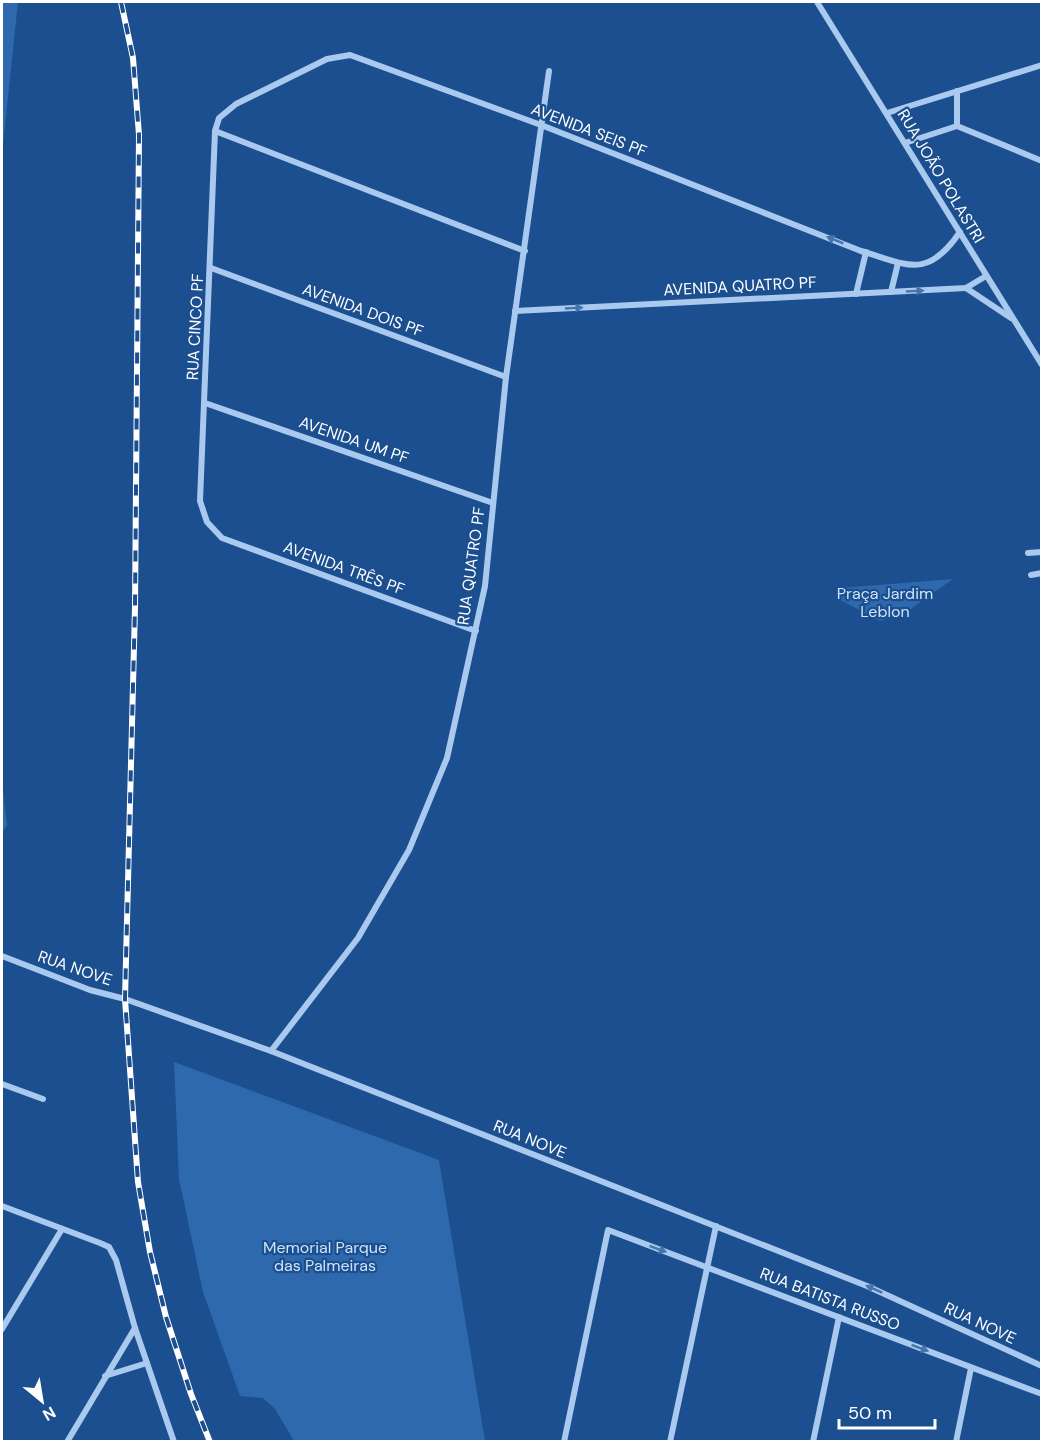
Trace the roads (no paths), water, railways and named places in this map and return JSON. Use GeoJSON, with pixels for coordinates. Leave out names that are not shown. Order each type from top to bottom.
{"type":"FeatureCollection","features":[{"type":"Feature","properties":{"kind":"street"},"geometry":{"type":"LineString","coordinates":[[818,3],[827,2]]}},
{"type":"Feature","properties":{"kind":"street","name":"RUA JOÃO POLASTRI"},"geometry":{"type":"LineString","coordinates":[[818,3],[1041,365]]}},
{"type":"Feature","properties":{"kind":"street","name":"AVENIDA SEIS PF"},"geometry":{"type":"LineString","coordinates":[[215,132],[219,118],[236,104],[327,59],[350,55],[542,125],[898,263],[916,265],[930,263],[949,249],[960,232]]}},
{"type":"Feature","properties":{"kind":"street"},"geometry":{"type":"LineString","coordinates":[[887,113],[1041,65]]}},
{"type":"Feature","properties":{"kind":"street","name":"RUA QUATRO PF"},"geometry":{"type":"LineString","coordinates":[[271,1051],[358,938],[409,850],[447,758],[485,586],[506,377],[549,71]]}},
{"type":"Feature","properties":{"kind":"street"},"geometry":{"type":"LineString","coordinates":[[957,91],[957,126]]}},
{"type":"Feature","properties":{"kind":"street"},"geometry":{"type":"LineString","coordinates":[[905,143],[957,126],[1041,161]]}},
{"type":"Feature","properties":{"kind":"street"},"geometry":{"type":"LineString","coordinates":[[215,132],[525,251]]}},
{"type":"Feature","properties":{"kind":"street","name":"RUA CINCO PF"},"geometry":{"type":"LineString","coordinates":[[207,522],[200,501],[215,132]]}},
{"type":"Feature","properties":{"kind":"street"},"geometry":{"type":"LineString","coordinates":[[856,294],[866,252]]}},
{"type":"Feature","properties":{"kind":"street"},"geometry":{"type":"LineString","coordinates":[[891,292],[898,263]]}},
{"type":"Feature","properties":{"kind":"street","name":"AVENIDA DOIS PF"},"geometry":{"type":"LineString","coordinates":[[211,268],[506,377]]}},
{"type":"Feature","properties":{"kind":"street","name":"AVENIDA QUATRO PF"},"geometry":{"type":"LineString","coordinates":[[515,311],[966,288],[986,276]]}},
{"type":"Feature","properties":{"kind":"street"},"geometry":{"type":"LineString","coordinates":[[966,288],[1012,319]]}},
{"type":"Feature","properties":{"kind":"street","name":"AVENIDA UM PF"},"geometry":{"type":"LineString","coordinates":[[205,403],[494,504]]}},
{"type":"Feature","properties":{"kind":"street","name":"AVENIDA TRÊS PF"},"geometry":{"type":"LineString","coordinates":[[207,522],[222,538],[476,631]]}},
{"type":"Feature","properties":{"kind":"street"},"geometry":{"type":"LineString","coordinates":[[1028,553],[1041,552]]}},
{"type":"Feature","properties":{"kind":"street"},"geometry":{"type":"LineString","coordinates":[[1031,575],[1041,573]]}},
{"type":"Feature","properties":{"kind":"street","name":"RUA NOVE"},"geometry":{"type":"LineString","coordinates":[[2,956],[90,990],[125,999],[271,1051],[867,1286],[1041,1366]]}},
{"type":"Feature","properties":{"kind":"street"},"geometry":{"type":"LineString","coordinates":[[2,1084],[43,1099]]}},
{"type":"Feature","properties":{"kind":"street"},"geometry":{"type":"LineString","coordinates":[[2,1206],[105,1245],[114,1255],[135,1328],[174,1442]]}},
{"type":"Feature","properties":{"kind":"street"},"geometry":{"type":"LineString","coordinates":[[670,1442],[716,1227]]}},
{"type":"Feature","properties":{"kind":"street"},"geometry":{"type":"LineString","coordinates":[[2,1329],[62,1229]]}},
{"type":"Feature","properties":{"kind":"street","name":"RUA BATISTA RUSSO"},"geometry":{"type":"LineString","coordinates":[[564,1442],[608,1230],[1041,1394]]}},
{"type":"Feature","properties":{"kind":"street"},"geometry":{"type":"LineString","coordinates":[[813,1442],[839,1317]]}},
{"type":"Feature","properties":{"kind":"street"},"geometry":{"type":"LineString","coordinates":[[67,1442],[104,1376],[135,1328]]}},
{"type":"Feature","properties":{"kind":"street"},"geometry":{"type":"LineString","coordinates":[[104,1376],[147,1363]]}},
{"type":"Feature","properties":{"kind":"street"},"geometry":{"type":"LineString","coordinates":[[956,1442],[971,1368]]}},
{"type":"Feature","properties":{"kind":"railway"},"geometry":{"type":"LineString","coordinates":[[121,2],[133,58],[139,135],[135,607],[125,999],[138,1182],[150,1252],[166,1317],[191,1394],[210,1442]]}},
{"type":"Feature","properties":{"kind":"park label","name":"Praça Jardim Leblon"},"geometry":{"type":"Point","coordinates":[885,602]}},
{"type":"Feature","properties":{"kind":"park label","name":"Memorial Parque das Palmeiras"},"geometry":{"type":"Point","coordinates":[325,1256]}}]}
